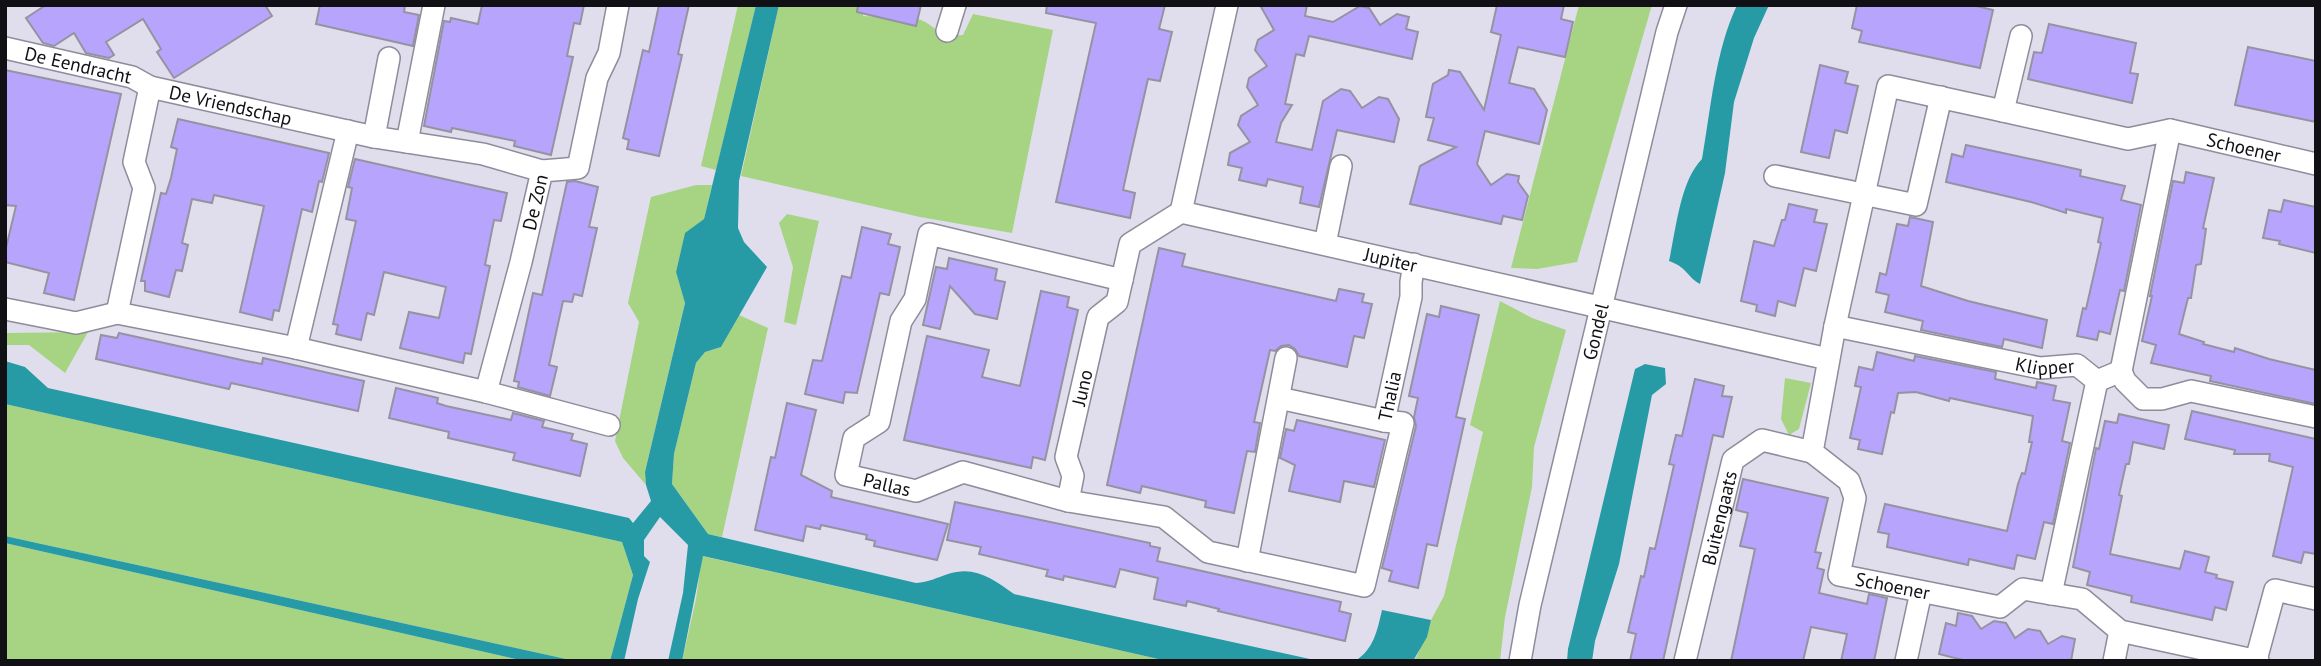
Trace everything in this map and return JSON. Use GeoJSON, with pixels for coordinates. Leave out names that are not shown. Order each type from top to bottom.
{"type":"FeatureCollection","features":[{"type":"Feature","properties":{"kind":"street"},"geometry":{"type":"LineString","coordinates":[[407,142],[434,5]]}},
{"type":"Feature","properties":{"kind":"street","name":"De Zon"},"geometry":{"type":"LineString","coordinates":[[486,392],[542,171],[578,167],[597,78],[609,53],[618,5]]}},
{"type":"Feature","properties":{"kind":"street"},"geometry":{"type":"LineString","coordinates":[[947,31],[955,5]]}},
{"type":"Feature","properties":{"kind":"street"},"geometry":{"type":"LineString","coordinates":[[1122,280],[1130,244],[1181,212],[1227,5]]}},
{"type":"Feature","properties":{"kind":"street","name":"Gondel"},"geometry":{"type":"LineString","coordinates":[[1520,661],[1530,605],[1601,306],[1667,32],[1676,5]]}},
{"type":"Feature","properties":{"kind":"street"},"geometry":{"type":"LineString","coordinates":[[2003,111],[2021,36]]}},
{"type":"Feature","properties":{"kind":"street","name":"De Eendracht"},"geometry":{"type":"LineString","coordinates":[[5,48],[132,77],[150,87]]}},
{"type":"Feature","properties":{"kind":"street"},"geometry":{"type":"LineString","coordinates":[[374,137],[389,58]]}},
{"type":"Feature","properties":{"kind":"street","name":"Schoener"},"geometry":{"type":"LineString","coordinates":[[2316,164],[2170,130],[2128,139],[1888,86],[1828,359],[1812,452],[1849,481],[1855,498],[1839,575],[2000,607],[2023,589],[2082,599],[2120,631],[2257,660],[2275,590],[2316,599]]}},
{"type":"Feature","properties":{"kind":"street","name":"De Vriendschap"},"geometry":{"type":"LineString","coordinates":[[117,313],[144,188],[134,162],[150,87],[374,137],[483,154],[542,171]]}},
{"type":"Feature","properties":{"kind":"street"},"geometry":{"type":"LineString","coordinates":[[1776,176],[1916,205],[1941,97]]}},
{"type":"Feature","properties":{"kind":"street"},"geometry":{"type":"LineString","coordinates":[[2170,130],[2121,371],[2125,381],[2143,399],[2162,400],[2191,391],[2316,416]]}},
{"type":"Feature","properties":{"kind":"street"},"geometry":{"type":"LineString","coordinates":[[296,348],[348,131]]}},
{"type":"Feature","properties":{"kind":"street"},"geometry":{"type":"LineString","coordinates":[[1325,244],[1341,166]]}},
{"type":"Feature","properties":{"kind":"street","name":"Jupiter"},"geometry":{"type":"LineString","coordinates":[[1181,212],[1601,306]]}},
{"type":"Feature","properties":{"kind":"street","name":"Pallas"},"geometry":{"type":"LineString","coordinates":[[1122,280],[929,234],[915,299],[901,321],[879,422],[854,438],[846,475],[916,491],[963,472],[1068,502],[1164,517],[1208,552],[1364,586],[1403,423],[1384,421]]}},
{"type":"Feature","properties":{"kind":"street","name":"Thalia"},"geometry":{"type":"LineString","coordinates":[[1279,398],[1384,421],[1411,298],[1414,264]]}},
{"type":"Feature","properties":{"kind":"street","name":"Juno"},"geometry":{"type":"LineString","coordinates":[[1068,502],[1073,476],[1066,457],[1098,317],[1118,302],[1122,280]]}},
{"type":"Feature","properties":{"kind":"street"},"geometry":{"type":"LineString","coordinates":[[1601,306],[1828,359]]}},
{"type":"Feature","properties":{"kind":"street"},"geometry":{"type":"LineString","coordinates":[[5,309],[76,323],[117,313],[296,348],[486,392],[609,425]]}},
{"type":"Feature","properties":{"kind":"street","name":"Klipper"},"geometry":{"type":"LineString","coordinates":[[1835,326],[2040,368],[2077,365],[2097,381],[2121,371]]}},
{"type":"Feature","properties":{"kind":"street"},"geometry":{"type":"LineString","coordinates":[[1247,561],[1286,358]]}},
{"type":"Feature","properties":{"kind":"street"},"geometry":{"type":"LineString","coordinates":[[2051,594],[2097,381]]}},
{"type":"Feature","properties":{"kind":"street","name":"Buitengaats"},"geometry":{"type":"LineString","coordinates":[[1685,661],[1733,460],[1762,440],[1812,452]]}},
{"type":"Feature","properties":{"kind":"street"},"geometry":{"type":"LineString","coordinates":[[1906,661],[1921,592]]}},
{"type":"Feature","properties":{"kind":"street"},"geometry":{"type":"LineString","coordinates":[[2114,661],[2120,631]]}},
{"type":"Feature","properties":{"kind":"green space"},"geometry":{"type":"Polygon","coordinates":[[[738,5],[756,5],[716,170],[701,166],[738,5]]]}},
{"type":"Feature","properties":{"kind":"green space"},"geometry":{"type":"Polygon","coordinates":[[[779,5],[864,5],[863,16],[913,18],[947,35],[963,35],[973,14],[1053,30],[1012,233],[920,217],[741,176],[779,5]]]}},
{"type":"Feature","properties":{"kind":"green space"},"geometry":{"type":"Polygon","coordinates":[[[1579,5],[1652,5],[1577,262],[1537,269],[1511,268],[1579,5]]]}},
{"type":"Feature","properties":{"kind":"green space"},"geometry":{"type":"Polygon","coordinates":[[[696,185],[712,185],[704,219],[685,234],[676,272],[685,302],[645,472],[646,485],[623,458],[615,441],[639,322],[628,303],[651,197],[696,185]]]}},
{"type":"Feature","properties":{"kind":"green space"},"geometry":{"type":"Polygon","coordinates":[[[787,214],[819,221],[796,325],[784,322],[793,267],[779,223],[787,214]]]}},
{"type":"Feature","properties":{"kind":"green space"},"geometry":{"type":"Polygon","coordinates":[[[1500,301],[1532,318],[1566,330],[1534,447],[1532,487],[1505,617],[1500,661],[1413,661],[1444,596],[1483,432],[1470,425],[1500,301]]]}},
{"type":"Feature","properties":{"kind":"green space"},"geometry":{"type":"Polygon","coordinates":[[[739,315],[768,328],[722,537],[708,534],[672,484],[674,454],[696,363],[705,352],[721,347],[739,315]]]}},
{"type":"Feature","properties":{"kind":"green space"},"geometry":{"type":"Polygon","coordinates":[[[88,332],[65,373],[29,345],[5,345],[5,333],[88,332]]]}},
{"type":"Feature","properties":{"kind":"green space"},"geometry":{"type":"Polygon","coordinates":[[[1785,378],[1811,383],[1799,429],[1789,435],[1781,419],[1785,378]]]}},
{"type":"Feature","properties":{"kind":"green space"},"geometry":{"type":"Polygon","coordinates":[[[5,404],[622,542],[633,575],[610,661],[575,661],[5,536],[5,404]]]}},
{"type":"Feature","properties":{"kind":"green space"},"geometry":{"type":"Polygon","coordinates":[[[5,543],[524,661],[5,661],[5,543]]]}},
{"type":"Feature","properties":{"kind":"green space"},"geometry":{"type":"Polygon","coordinates":[[[702,556],[1167,661],[682,661],[696,599],[702,556]]]}},
{"type":"Feature","properties":{"kind":"water"},"geometry":{"type":"Polygon","coordinates":[[[756,5],[779,5],[739,181],[738,228],[744,242],[767,267],[721,347],[705,352],[696,363],[674,454],[672,484],[708,534],[916,583],[958,572],[975,572],[1014,594],[1319,661],[1167,661],[703,556],[682,661],[668,661],[683,593],[688,545],[660,517],[644,540],[644,556],[650,562],[638,599],[624,661],[610,661],[633,575],[622,542],[5,404],[5,361],[25,367],[48,388],[629,518],[633,523],[651,501],[645,472],[685,303],[676,272],[685,233],[704,219],[756,5]]]}},
{"type":"Feature","properties":{"kind":"water"},"geometry":{"type":"Polygon","coordinates":[[[1737,5],[1769,5],[1754,38],[1734,102],[1725,173],[1700,284],[1669,261],[1684,193],[1702,159],[1719,61],[1737,5]]]}},
{"type":"Feature","properties":{"kind":"water"},"geometry":{"type":"Polygon","coordinates":[[[1645,364],[1665,368],[1666,384],[1652,395],[1619,564],[1595,641],[1592,661],[1567,661],[1635,369],[1645,364]]]}},
{"type":"Feature","properties":{"kind":"water"},"geometry":{"type":"Polygon","coordinates":[[[5,536],[575,661],[524,661],[5,543],[5,536]]]}},
{"type":"Feature","properties":{"kind":"water"},"geometry":{"type":"Polygon","coordinates":[[[1382,610],[1431,620],[1427,637],[1413,661],[1355,661],[1371,645],[1382,610]]]}},
{"type":"Feature","properties":{"kind":"building"},"geometry":{"type":"Polygon","coordinates":[[[46,5],[265,5],[272,16],[174,78],[157,52],[161,49],[143,19],[106,42],[114,55],[109,58],[86,53],[74,33],[54,46],[43,43],[26,18],[46,5]]]}},
{"type":"Feature","properties":{"kind":"building"},"geometry":{"type":"Polygon","coordinates":[[[320,5],[405,5],[404,12],[419,15],[413,46],[316,24],[320,5]]]}},
{"type":"Feature","properties":{"kind":"building"},"geometry":{"type":"Polygon","coordinates":[[[482,5],[584,5],[580,24],[574,23],[567,56],[573,57],[551,155],[514,146],[515,141],[452,128],[451,132],[424,126],[444,21],[450,22],[451,18],[478,24],[482,5]]]}},
{"type":"Feature","properties":{"kind":"building"},"geometry":{"type":"Polygon","coordinates":[[[659,5],[689,5],[678,54],[682,55],[659,156],[627,149],[629,140],[623,138],[643,50],[649,52],[659,5]]]}},
{"type":"Feature","properties":{"kind":"building"},"geometry":{"type":"Polygon","coordinates":[[[858,5],[921,5],[916,26],[857,12],[858,5]]]}},
{"type":"Feature","properties":{"kind":"building"},"geometry":{"type":"Polygon","coordinates":[[[1047,5],[1165,5],[1159,29],[1172,32],[1160,81],[1148,79],[1123,190],[1135,193],[1130,218],[1056,202],[1096,23],[1046,13],[1047,5]]]}},
{"type":"Feature","properties":{"kind":"building"},"geometry":{"type":"Polygon","coordinates":[[[1260,5],[1307,5],[1305,16],[1333,22],[1360,6],[1369,8],[1380,25],[1397,14],[1409,17],[1406,29],[1418,32],[1412,59],[1309,36],[1304,56],[1296,54],[1285,104],[1292,105],[1281,123],[1276,142],[1312,150],[1323,101],[1341,89],[1350,91],[1362,108],[1379,97],[1388,99],[1399,119],[1394,142],[1337,130],[1319,207],[1300,203],[1303,187],[1268,179],[1266,186],[1239,180],[1242,168],[1228,165],[1230,153],[1250,142],[1238,125],[1241,116],[1258,105],[1247,87],[1249,78],[1267,66],[1255,50],[1258,40],[1274,30],[1260,5]]]}},
{"type":"Feature","properties":{"kind":"building"},"geometry":{"type":"Polygon","coordinates":[[[1497,5],[1564,5],[1561,19],[1573,22],[1565,57],[1518,47],[1509,83],[1534,89],[1547,110],[1539,144],[1485,131],[1477,164],[1491,185],[1507,174],[1519,176],[1518,182],[1528,196],[1522,220],[1503,216],[1501,224],[1410,204],[1420,166],[1456,147],[1428,140],[1434,118],[1426,117],[1433,84],[1448,75],[1449,70],[1460,72],[1484,110],[1501,35],[1491,32],[1497,5]]]}},
{"type":"Feature","properties":{"kind":"building"},"geometry":{"type":"Polygon","coordinates":[[[1857,5],[1972,5],[1993,10],[1980,68],[1859,42],[1862,31],[1852,28],[1857,5]]]}},
{"type":"Feature","properties":{"kind":"building"},"geometry":{"type":"Polygon","coordinates":[[[2049,24],[2136,43],[2130,73],[2138,74],[2132,103],[2028,79],[2034,52],[2042,53],[2049,24]]]}},
{"type":"Feature","properties":{"kind":"building"},"geometry":{"type":"Polygon","coordinates":[[[2248,47],[2316,61],[2316,122],[2235,105],[2248,47]]]}},
{"type":"Feature","properties":{"kind":"building"},"geometry":{"type":"Polygon","coordinates":[[[1820,65],[1848,72],[1845,83],[1858,86],[1847,133],[1835,130],[1829,158],[1801,152],[1820,65]]]}},
{"type":"Feature","properties":{"kind":"building"},"geometry":{"type":"Polygon","coordinates":[[[5,70],[121,94],[74,300],[44,293],[49,273],[5,262],[16,206],[5,205],[5,70]]]}},
{"type":"Feature","properties":{"kind":"building"},"geometry":{"type":"Polygon","coordinates":[[[178,119],[329,153],[312,212],[302,209],[279,311],[274,310],[272,320],[240,312],[264,206],[214,195],[212,203],[192,199],[182,243],[188,245],[182,271],[176,270],[169,297],[145,291],[145,281],[141,281],[161,193],[166,194],[171,178],[177,149],[171,147],[178,119]]]}},
{"type":"Feature","properties":{"kind":"building"},"geometry":{"type":"Polygon","coordinates":[[[1966,145],[2081,170],[2080,176],[2125,186],[2121,200],[2141,205],[2124,291],[2120,290],[2110,334],[2099,331],[2097,340],[2077,336],[2101,243],[2098,242],[2103,218],[2066,209],[2066,213],[1946,182],[1952,154],[1963,157],[1966,145]]]}},
{"type":"Feature","properties":{"kind":"building"},"geometry":{"type":"Polygon","coordinates":[[[355,159],[507,193],[501,221],[494,220],[485,265],[490,266],[471,354],[465,353],[463,363],[400,348],[409,312],[439,318],[446,287],[384,272],[374,315],[367,313],[361,340],[336,334],[338,325],[333,324],[356,221],[346,219],[352,188],[348,187],[355,159]]]}},
{"type":"Feature","properties":{"kind":"building"},"geometry":{"type":"Polygon","coordinates":[[[2186,172],[2214,178],[2203,228],[2206,229],[2201,264],[2196,265],[2191,298],[2188,298],[2179,334],[2204,342],[2203,344],[2234,352],[2235,348],[2316,370],[2316,404],[2210,381],[2211,376],[2151,363],[2156,345],[2142,341],[2150,296],[2173,181],[2184,183],[2186,172]]]}},
{"type":"Feature","properties":{"kind":"building"},"geometry":{"type":"Polygon","coordinates":[[[575,181],[598,187],[589,227],[597,228],[582,296],[574,294],[572,302],[563,301],[549,365],[557,367],[550,396],[518,387],[519,382],[514,381],[533,293],[542,295],[567,182],[575,181]]]}},
{"type":"Feature","properties":{"kind":"building"},"geometry":{"type":"Polygon","coordinates":[[[2284,200],[2316,207],[2316,253],[2263,238],[2269,210],[2281,212],[2284,200]]]}},
{"type":"Feature","properties":{"kind":"building"},"geometry":{"type":"Polygon","coordinates":[[[1789,204],[1817,210],[1814,222],[1827,224],[1816,271],[1804,268],[1795,306],[1778,301],[1775,316],[1756,311],[1757,305],[1741,301],[1754,241],[1774,246],[1789,204]]]}},
{"type":"Feature","properties":{"kind":"building"},"geometry":{"type":"Polygon","coordinates":[[[1910,217],[1933,222],[1921,286],[1968,301],[2047,320],[2042,348],[2004,339],[2002,347],[1921,330],[1923,321],[1885,312],[1889,295],[1876,292],[1880,273],[1886,275],[1897,224],[1908,226],[1910,217]]]}},
{"type":"Feature","properties":{"kind":"building"},"geometry":{"type":"Polygon","coordinates":[[[862,227],[891,234],[888,244],[900,247],[889,295],[880,293],[857,393],[845,392],[843,403],[805,394],[813,360],[822,361],[842,276],[851,278],[862,227]]]}},
{"type":"Feature","properties":{"kind":"building"},"geometry":{"type":"Polygon","coordinates":[[[1159,248],[1185,254],[1182,266],[1336,301],[1339,289],[1364,294],[1362,302],[1372,304],[1364,338],[1354,336],[1347,367],[1299,356],[1289,345],[1281,346],[1275,351],[1270,350],[1254,422],[1260,423],[1255,452],[1247,451],[1234,513],[1205,507],[1206,501],[1142,486],[1140,493],[1107,485],[1159,248]]]}},
{"type":"Feature","properties":{"kind":"building"},"geometry":{"type":"Polygon","coordinates":[[[949,258],[997,269],[995,280],[1005,282],[997,319],[975,314],[950,286],[940,329],[923,325],[936,267],[947,269],[949,258]]]}},
{"type":"Feature","properties":{"kind":"building"},"geometry":{"type":"Polygon","coordinates":[[[1041,291],[1069,297],[1067,307],[1078,310],[1045,460],[1033,457],[1031,468],[904,440],[927,336],[989,350],[982,377],[1020,386],[1041,291]]]}},
{"type":"Feature","properties":{"kind":"building"},"geometry":{"type":"Polygon","coordinates":[[[1441,306],[1479,315],[1456,417],[1465,419],[1437,546],[1427,544],[1418,588],[1389,581],[1392,571],[1382,568],[1416,426],[1414,417],[1418,398],[1409,396],[1427,314],[1439,317],[1441,306]]]}},
{"type":"Feature","properties":{"kind":"building"},"geometry":{"type":"Polygon","coordinates":[[[119,333],[262,364],[263,358],[364,381],[358,411],[231,383],[229,389],[96,359],[101,335],[117,338],[119,333]]]}},
{"type":"Feature","properties":{"kind":"building"},"geometry":{"type":"Polygon","coordinates":[[[1877,352],[1914,361],[1915,356],[1996,372],[1995,379],[2036,388],[2037,382],[2056,386],[2053,400],[2070,403],[2062,441],[2070,443],[2053,524],[2044,522],[2035,559],[2017,555],[2014,569],[1969,559],[1968,565],[1887,547],[1889,534],[1878,532],[1885,504],[2007,531],[2018,484],[2022,473],[2025,474],[2032,442],[2029,442],[2033,416],[1950,398],[1949,401],[1916,392],[1898,393],[1882,454],[1858,449],[1860,440],[1850,438],[1861,387],[1855,386],[1859,367],[1873,370],[1877,352]]]}},
{"type":"Feature","properties":{"kind":"building"},"geometry":{"type":"Polygon","coordinates":[[[1695,379],[1724,386],[1722,396],[1732,397],[1723,437],[1713,435],[1663,661],[1630,661],[1636,634],[1628,632],[1650,548],[1655,549],[1674,465],[1669,464],[1676,435],[1682,436],[1695,379]]]}},
{"type":"Feature","properties":{"kind":"building"},"geometry":{"type":"Polygon","coordinates":[[[396,388],[438,398],[437,403],[446,406],[511,420],[513,413],[544,421],[542,427],[573,434],[571,440],[587,444],[580,476],[513,460],[515,453],[448,438],[449,432],[389,418],[396,388]]]}},
{"type":"Feature","properties":{"kind":"building"},"geometry":{"type":"Polygon","coordinates":[[[787,403],[816,410],[801,475],[832,491],[831,497],[948,524],[937,560],[874,546],[875,541],[866,539],[867,535],[821,525],[820,529],[806,526],[803,541],[755,530],[771,457],[775,458],[787,403]]]}},
{"type":"Feature","properties":{"kind":"building"},"geometry":{"type":"Polygon","coordinates":[[[2192,411],[2316,439],[2316,554],[2304,552],[2301,563],[2273,556],[2293,467],[2269,461],[2270,454],[2234,454],[2235,450],[2185,439],[2192,411]]]}},
{"type":"Feature","properties":{"kind":"building"},"geometry":{"type":"Polygon","coordinates":[[[2119,414],[2169,425],[2164,449],[2133,442],[2119,495],[2122,496],[2110,554],[2180,569],[2185,551],[2209,557],[2205,572],[2233,582],[2226,610],[2215,607],[2212,620],[2131,602],[2132,596],[2087,585],[2090,572],[2073,567],[2096,448],[2099,449],[2105,421],[2117,423],[2119,414]]]}},
{"type":"Feature","properties":{"kind":"building"},"geometry":{"type":"Polygon","coordinates":[[[1297,420],[1385,440],[1374,487],[1344,481],[1340,502],[1289,491],[1295,465],[1280,458],[1286,429],[1294,431],[1297,420]]]}},
{"type":"Feature","properties":{"kind":"building"},"geometry":{"type":"Polygon","coordinates":[[[1743,479],[1828,498],[1815,552],[1821,553],[1817,568],[1824,570],[1819,593],[1867,604],[1869,594],[1887,598],[1874,661],[1841,661],[1847,634],[1811,627],[1803,661],[1731,661],[1755,549],[1740,546],[1748,513],[1736,510],[1743,479]]]}},
{"type":"Feature","properties":{"kind":"building"},"geometry":{"type":"Polygon","coordinates":[[[955,502],[1150,543],[1150,546],[1160,548],[1157,561],[1341,602],[1339,611],[1351,614],[1345,641],[1187,601],[1186,606],[1154,599],[1158,578],[1120,569],[1115,587],[1064,576],[1063,580],[1046,576],[1048,570],[979,554],[981,547],[947,540],[955,502]]]}},
{"type":"Feature","properties":{"kind":"building"},"geometry":{"type":"Polygon","coordinates":[[[1958,613],[1972,616],[1981,629],[1994,621],[2006,623],[2015,638],[2028,629],[2040,631],[2048,644],[2062,636],[2075,639],[2071,661],[1967,661],[1939,654],[1946,623],[1956,626],[1958,613]]]}}]}
